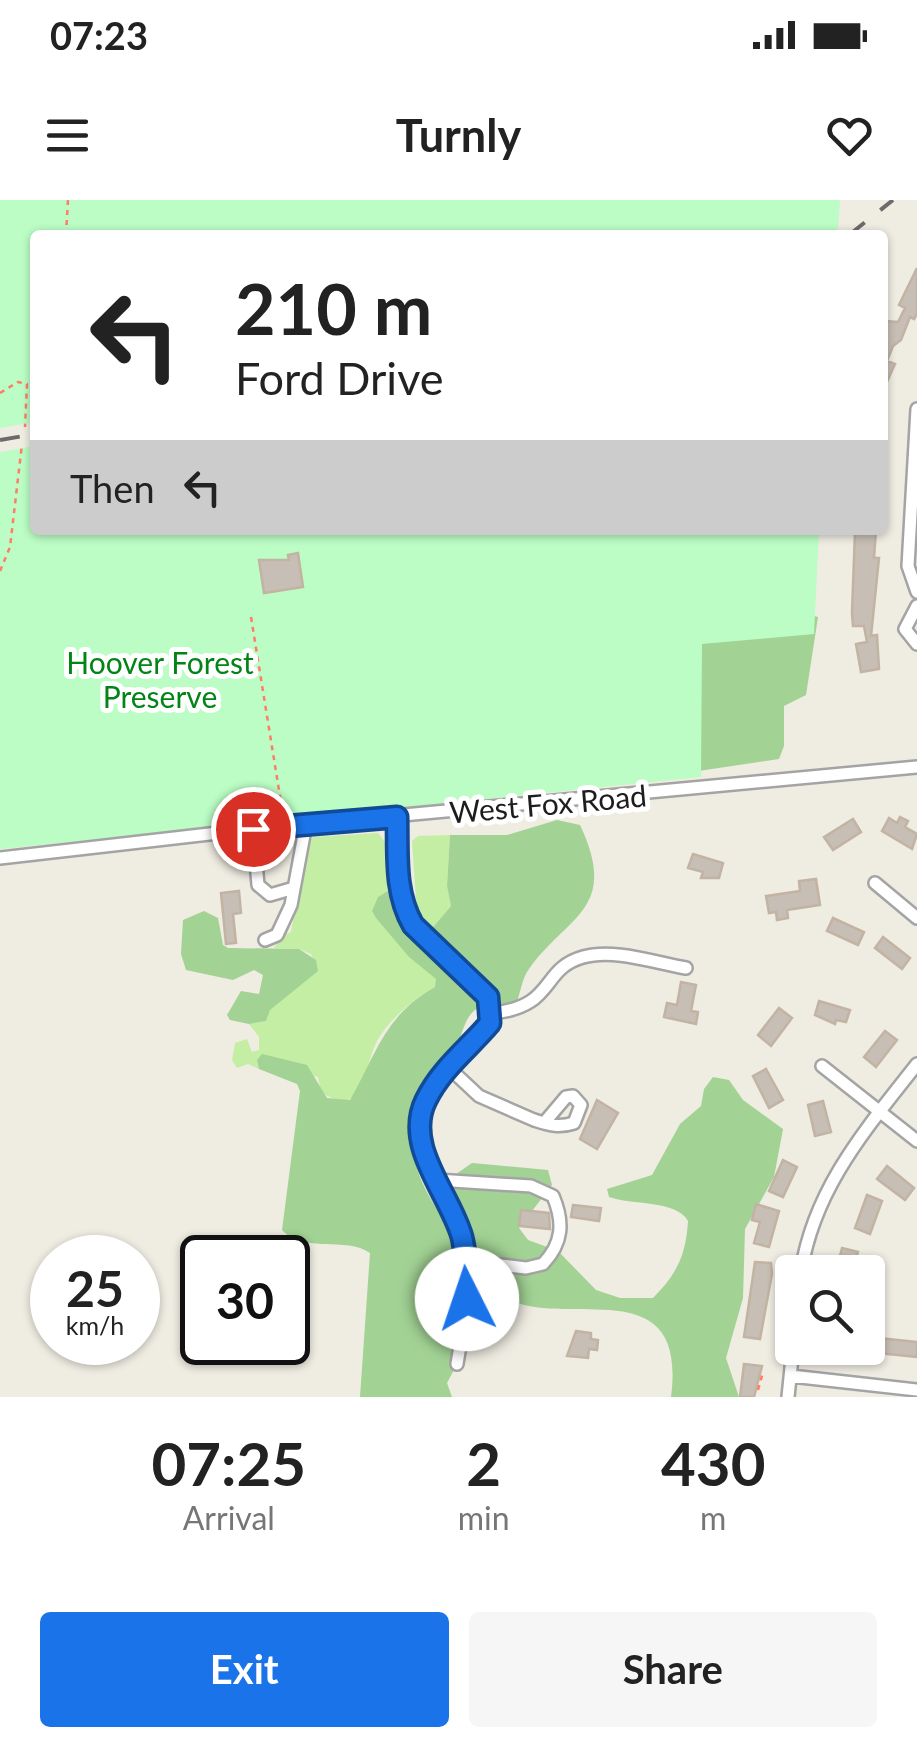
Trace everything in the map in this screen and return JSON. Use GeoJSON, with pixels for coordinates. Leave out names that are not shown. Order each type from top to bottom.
{"type":"FeatureCollection","features":[{"type":"Feature","properties":{"kind":"street"},"geometry":{"type":"LineString","coordinates":[[917,409],[908,566],[917,592]]}},
{"type":"Feature","properties":{"kind":"street"},"geometry":{"type":"LineString","coordinates":[[917,606],[904,629],[917,644]]}},
{"type":"Feature","properties":{"kind":"street","name":"West Fox Road"},"geometry":{"type":"LineString","coordinates":[[0,858],[253,829],[917,767]]}},
{"type":"Feature","properties":{"kind":"street"},"geometry":{"type":"LineString","coordinates":[[397,817],[398,878],[406,912],[413,925],[482,990],[492,1013],[490,1023],[448,1067],[424,1104],[418,1127],[461,1234],[466,1261],[467,1299],[457,1364]]}},
{"type":"Feature","properties":{"kind":"street"},"geometry":{"type":"LineString","coordinates":[[264,940],[281,930],[294,888],[306,824]]}},
{"type":"Feature","properties":{"kind":"street"},"geometry":{"type":"LineString","coordinates":[[253,829],[258,885],[270,895],[294,888]]}},
{"type":"Feature","properties":{"kind":"street"},"geometry":{"type":"LineString","coordinates":[[874,883],[917,918]]}},
{"type":"Feature","properties":{"kind":"street"},"geometry":{"type":"LineString","coordinates":[[492,1013],[529,1006],[564,967],[581,957],[611,956],[686,968]]}},
{"type":"Feature","properties":{"kind":"street"},"geometry":{"type":"LineString","coordinates":[[806,1255],[820,1202],[880,1111],[917,1064]]}},
{"type":"Feature","properties":{"kind":"street"},"geometry":{"type":"LineString","coordinates":[[822,1066],[917,1142]]}},
{"type":"Feature","properties":{"kind":"street"},"geometry":{"type":"LineString","coordinates":[[448,1067],[479,1096],[544,1123]]}},
{"type":"Feature","properties":{"kind":"street"},"geometry":{"type":"LineString","coordinates":[[437,1180],[532,1186],[553,1196],[558,1209],[562,1232],[543,1264],[526,1268],[466,1261]]}},
{"type":"Feature","properties":{"kind":"street"},"geometry":{"type":"LineString","coordinates":[[788,1397],[791,1365]]}},
{"type":"Feature","properties":{"kind":"street"},"geometry":{"type":"LineString","coordinates":[[790,1376],[917,1390]]}},
{"type":"Feature","properties":{"kind":"path"},"geometry":{"type":"LineString","coordinates":[[66,230],[68,200]]}},
{"type":"Feature","properties":{"kind":"path"},"geometry":{"type":"LineString","coordinates":[[0,394],[18,382],[26,384],[26,427]]}},
{"type":"Feature","properties":{"kind":"path"},"geometry":{"type":"LineString","coordinates":[[0,571],[10,547],[22,444]]}},
{"type":"Feature","properties":{"kind":"path"},"geometry":{"type":"LineString","coordinates":[[251,617],[285,826]]}},
{"type":"Feature","properties":{"kind":"path"},"geometry":{"type":"LineString","coordinates":[[758,1390],[762,1372]]}},
{"type":"Feature","properties":{"kind":"green space"},"geometry":{"type":"Polygon","coordinates":[[[0,200],[840,200],[835,230],[30,230],[30,423],[0,428],[0,200]]]}},
{"type":"Feature","properties":{"kind":"green space","name":"Hoover Forest Preserve"},"geometry":{"type":"Polygon","coordinates":[[[30,447],[30,535],[819,535],[814,634],[702,644],[701,777],[0,849],[0,452],[30,447]]]}},
{"type":"Feature","properties":{"kind":"green space"},"geometry":{"type":"Polygon","coordinates":[[[803,613],[818,617],[806,695],[784,706],[784,746],[779,759],[685,773],[447,721],[803,613]]]}},
{"type":"Feature","properties":{"kind":"green space"},"geometry":{"type":"Polygon","coordinates":[[[557,820],[580,825],[591,854],[591,895],[583,910],[527,972],[514,1008],[487,1005],[471,1015],[455,1050],[426,1089],[413,1122],[419,1175],[458,1247],[473,1334],[447,1383],[452,1397],[360,1397],[370,1253],[349,1246],[310,1242],[310,1235],[288,1235],[282,1230],[300,1091],[297,1084],[259,1069],[257,1060],[262,1054],[307,1065],[327,1098],[350,1100],[393,1023],[435,987],[436,979],[409,957],[376,918],[372,911],[378,897],[391,889],[396,892],[410,925],[453,968],[457,965],[429,932],[451,906],[447,886],[450,835],[507,835],[557,820]]]}},
{"type":"Feature","properties":{"kind":"green space"},"geometry":{"type":"Polygon","coordinates":[[[378,833],[385,842],[391,889],[378,897],[409,957],[437,979],[435,987],[388,1025],[377,1041],[357,1092],[343,1103],[321,1093],[318,1077],[257,1060],[259,1069],[248,1064],[237,1068],[232,1060],[235,1043],[247,1039],[252,1052],[259,1050],[259,1037],[249,1024],[266,1021],[269,1010],[318,970],[311,954],[299,949],[274,948],[283,935],[291,932],[306,844],[313,837],[378,833]]]}},
{"type":"Feature","properties":{"kind":"green space"},"geometry":{"type":"Polygon","coordinates":[[[450,835],[447,886],[451,906],[429,932],[417,914],[412,841],[418,836],[450,835]]]}},
{"type":"Feature","properties":{"kind":"green space"},"geometry":{"type":"Polygon","coordinates":[[[204,911],[218,918],[223,945],[228,948],[299,949],[316,960],[318,971],[270,1010],[266,1021],[249,1024],[230,1020],[227,1015],[241,991],[259,994],[263,975],[254,970],[233,980],[186,970],[181,954],[183,920],[204,911]]]}},
{"type":"Feature","properties":{"kind":"green space"},"geometry":{"type":"Polygon","coordinates":[[[713,1077],[729,1080],[743,1100],[783,1129],[774,1177],[745,1229],[743,1298],[726,1358],[739,1397],[671,1397],[671,1355],[659,1329],[639,1316],[612,1310],[524,1305],[501,1294],[484,1271],[471,1225],[448,1195],[446,1181],[472,1163],[548,1170],[552,1185],[519,1228],[528,1240],[558,1251],[596,1290],[620,1298],[653,1298],[679,1263],[688,1221],[664,1206],[609,1197],[607,1189],[652,1175],[680,1124],[701,1106],[704,1089],[713,1077]]]}},
{"type":"Feature","properties":{"kind":"building"},"geometry":{"type":"Polygon","coordinates":[[[917,268],[917,314],[914,319],[910,317],[888,358],[888,321],[898,322],[905,308],[899,305],[917,268]]]}},
{"type":"Feature","properties":{"kind":"building"},"geometry":{"type":"Polygon","coordinates":[[[888,361],[895,364],[888,380],[888,361]]]}},
{"type":"Feature","properties":{"kind":"building"},"geometry":{"type":"Polygon","coordinates":[[[855,535],[876,535],[874,558],[879,558],[871,636],[877,635],[879,669],[861,672],[856,644],[867,642],[864,626],[853,626],[855,535]]]}},
{"type":"Feature","properties":{"kind":"building"},"geometry":{"type":"Polygon","coordinates":[[[298,553],[303,587],[264,593],[259,560],[289,560],[288,555],[298,553]]]}},
{"type":"Feature","properties":{"kind":"building"},"geometry":{"type":"Polygon","coordinates":[[[900,817],[908,821],[905,827],[917,834],[912,849],[882,831],[889,818],[897,823],[900,817]]]}},
{"type":"Feature","properties":{"kind":"building"},"geometry":{"type":"Polygon","coordinates":[[[853,819],[861,832],[833,850],[824,837],[853,819]]]}},
{"type":"Feature","properties":{"kind":"building"},"geometry":{"type":"Polygon","coordinates":[[[693,854],[723,863],[719,878],[701,878],[703,872],[688,868],[693,854]]]}},
{"type":"Feature","properties":{"kind":"building"},"geometry":{"type":"Polygon","coordinates":[[[816,879],[820,905],[787,910],[788,918],[777,920],[776,912],[769,913],[766,896],[800,891],[799,881],[816,879]]]}},
{"type":"Feature","properties":{"kind":"building"},"geometry":{"type":"Polygon","coordinates":[[[239,891],[241,913],[233,914],[236,943],[226,944],[221,893],[239,891]]]}},
{"type":"Feature","properties":{"kind":"building"},"geometry":{"type":"Polygon","coordinates":[[[833,918],[864,932],[858,945],[827,931],[833,918]]]}},
{"type":"Feature","properties":{"kind":"building"},"geometry":{"type":"Polygon","coordinates":[[[883,937],[910,958],[902,969],[875,948],[883,937]]]}},
{"type":"Feature","properties":{"kind":"building"},"geometry":{"type":"Polygon","coordinates":[[[681,982],[696,985],[691,1011],[698,1012],[696,1024],[664,1017],[667,1003],[677,1005],[681,982]]]}},
{"type":"Feature","properties":{"kind":"building"},"geometry":{"type":"Polygon","coordinates":[[[819,1001],[850,1010],[846,1022],[836,1020],[835,1024],[815,1015],[819,1001]]]}},
{"type":"Feature","properties":{"kind":"building"},"geometry":{"type":"Polygon","coordinates":[[[779,1008],[792,1018],[771,1046],[758,1035],[779,1008]]]}},
{"type":"Feature","properties":{"kind":"building"},"geometry":{"type":"Polygon","coordinates":[[[885,1031],[897,1040],[876,1067],[864,1057],[885,1031]]]}},
{"type":"Feature","properties":{"kind":"building"},"geometry":{"type":"Polygon","coordinates":[[[766,1069],[783,1100],[769,1108],[753,1076],[766,1069]]]}},
{"type":"Feature","properties":{"kind":"building"},"geometry":{"type":"Polygon","coordinates":[[[597,1100],[618,1113],[597,1149],[580,1139],[597,1100]]]}},
{"type":"Feature","properties":{"kind":"building"},"geometry":{"type":"Polygon","coordinates":[[[823,1101],[831,1132],[815,1136],[808,1105],[823,1101]]]}},
{"type":"Feature","properties":{"kind":"building"},"geometry":{"type":"Polygon","coordinates":[[[783,1160],[797,1167],[783,1197],[769,1191],[783,1160]]]}},
{"type":"Feature","properties":{"kind":"building"},"geometry":{"type":"Polygon","coordinates":[[[887,1166],[914,1188],[905,1200],[877,1179],[887,1166]]]}},
{"type":"Feature","properties":{"kind":"building"},"geometry":{"type":"Polygon","coordinates":[[[867,1195],[882,1201],[870,1234],[855,1228],[867,1195]]]}},
{"type":"Feature","properties":{"kind":"building"},"geometry":{"type":"Polygon","coordinates":[[[756,1204],[779,1211],[769,1247],[754,1243],[760,1222],[752,1220],[756,1204]]]}},
{"type":"Feature","properties":{"kind":"building"},"geometry":{"type":"Polygon","coordinates":[[[573,1205],[601,1208],[599,1221],[571,1217],[573,1205]]]}},
{"type":"Feature","properties":{"kind":"building"},"geometry":{"type":"Polygon","coordinates":[[[521,1210],[549,1213],[550,1229],[519,1226],[521,1210]]]}},
{"type":"Feature","properties":{"kind":"building"},"geometry":{"type":"Polygon","coordinates":[[[842,1248],[858,1252],[857,1255],[840,1255],[842,1248]]]}},
{"type":"Feature","properties":{"kind":"building"},"geometry":{"type":"Polygon","coordinates":[[[755,1262],[771,1263],[772,1274],[760,1339],[744,1337],[755,1262]]]}},
{"type":"Feature","properties":{"kind":"building"},"geometry":{"type":"Polygon","coordinates":[[[576,1331],[591,1333],[591,1339],[598,1340],[597,1350],[589,1349],[588,1358],[567,1356],[576,1331]]]}},
{"type":"Feature","properties":{"kind":"building"},"geometry":{"type":"Polygon","coordinates":[[[885,1339],[917,1342],[917,1357],[885,1354],[885,1339]]]}},
{"type":"Feature","properties":{"kind":"building"},"geometry":{"type":"Polygon","coordinates":[[[744,1364],[762,1366],[754,1397],[740,1397],[744,1364]]]}},
{"type":"Feature","properties":{"kind":"railway"},"geometry":{"type":"LineString","coordinates":[[855,230],[893,200]]}},
{"type":"Feature","properties":{"kind":"railway"},"geometry":{"type":"LineString","coordinates":[[0,440],[30,435]]}},
{"type":"Feature","properties":{"kind":"route"},"geometry":{"type":"LineString","coordinates":[[253,829],[397,817],[398,878],[406,912],[413,925],[488,997],[490,1023],[436,1081],[418,1127],[461,1234],[468,1273],[467,1299]]}}]}
